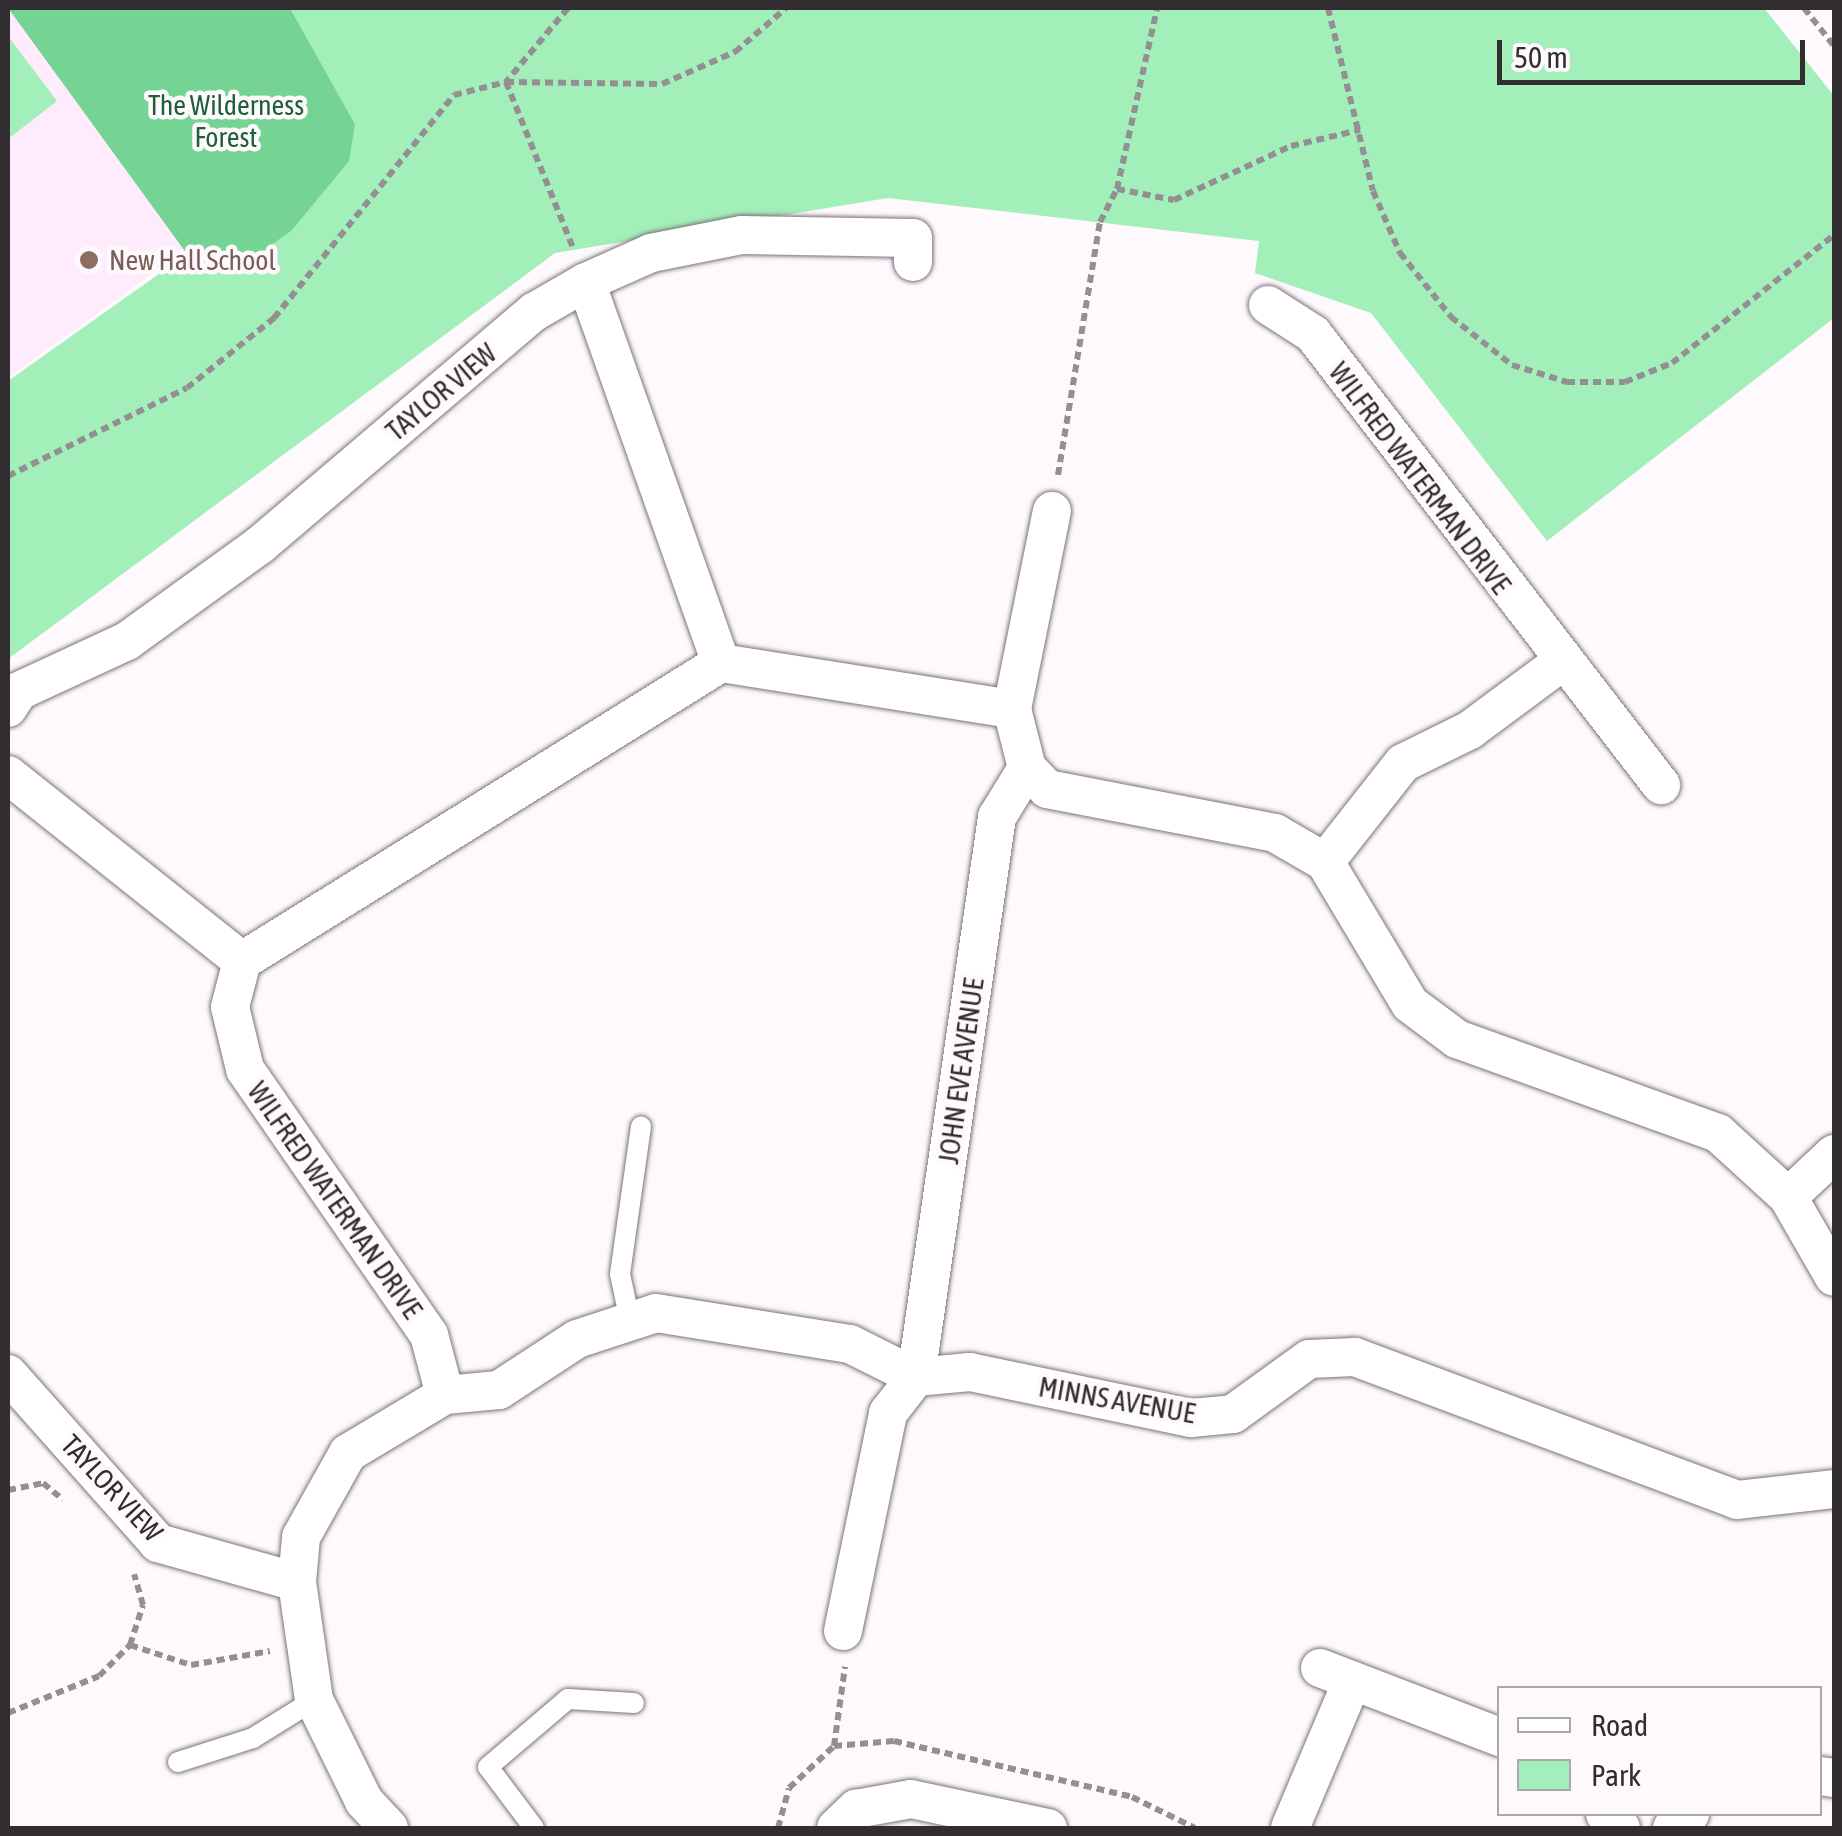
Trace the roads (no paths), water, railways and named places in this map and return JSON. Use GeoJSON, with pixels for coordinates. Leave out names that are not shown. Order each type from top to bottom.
{"type":"FeatureCollection","features":[{"type":"Feature","properties":{"kind":"street","name":"TAYLOR VIEW"},"geometry":{"type":"LineString","coordinates":[[8,708],[19,690],[128,642],[260,545],[534,312],[586,282],[651,253],[742,234],[913,238],[913,262]]}},
{"type":"Feature","properties":{"kind":"street"},"geometry":{"type":"LineString","coordinates":[[586,282],[721,663]]}},
{"type":"Feature","properties":{"kind":"street","name":"WILFRED WATERMAN DRIVE"},"geometry":{"type":"LineString","coordinates":[[1268,305],[1313,334],[1559,664],[1660,785]]}},
{"type":"Feature","properties":{"kind":"street"},"geometry":{"type":"LineString","coordinates":[[1052,510],[1012,709],[1027,768],[1047,788],[1275,834],[1325,862],[1410,1004],[1457,1039],[1718,1133],[1788,1197],[1834,1278]]}},
{"type":"Feature","properties":{"kind":"street"},"geometry":{"type":"LineString","coordinates":[[8,775],[242,961],[721,663],[1012,709]]}},
{"type":"Feature","properties":{"kind":"street"},"geometry":{"type":"LineString","coordinates":[[1325,862],[1403,763],[1470,730],[1559,664]]}},
{"type":"Feature","properties":{"kind":"street","name":"JOHN EVE AVENUE"},"geometry":{"type":"LineString","coordinates":[[843,1631],[888,1412],[916,1377],[996,818],[1027,768]]}},
{"type":"Feature","properties":{"kind":"street","name":"WILFRED WATERMAN DRIVE"},"geometry":{"type":"LineString","coordinates":[[242,961],[230,1008],[245,1069],[429,1335],[445,1395]]}},
{"type":"Feature","properties":{"kind":"street"},"geometry":{"type":"LineString","coordinates":[[1788,1197],[1834,1154]]}},
{"type":"Feature","properties":{"kind":"street"},"geometry":{"type":"LineString","coordinates":[[389,1828],[364,1801],[314,1700],[296,1582],[301,1537],[348,1453],[445,1395],[499,1390],[577,1339],[656,1312],[850,1344],[916,1377]]}},
{"type":"Feature","properties":{"kind":"street","name":"MINNS AVENUE"},"geometry":{"type":"LineString","coordinates":[[916,1377],[970,1372],[1191,1418],[1233,1414],[1309,1359],[1355,1357],[1737,1500],[1834,1489]]}},
{"type":"Feature","properties":{"kind":"street","name":"TAYLOR VIEW"},"geometry":{"type":"LineString","coordinates":[[8,1374],[158,1543],[296,1582]]}},
{"type":"Feature","properties":{"kind":"street"},"geometry":{"type":"LineString","coordinates":[[1290,1828],[1336,1674],[1497,1735]]}},
{"type":"Feature","properties":{"kind":"street"},"geometry":{"type":"LineString","coordinates":[[846,1819],[911,1799],[1048,1828]]}},
{"type":"Feature","properties":{"kind":"lane"},"geometry":{"type":"LineString","coordinates":[[630,1321],[620,1274],[642,1126]]}},
{"type":"Feature","properties":{"kind":"lane"},"geometry":{"type":"LineString","coordinates":[[534,1828],[488,1767],[568,1699],[634,1702]]}},
{"type":"Feature","properties":{"kind":"lane"},"geometry":{"type":"LineString","coordinates":[[178,1762],[254,1738],[314,1700]]}},
{"type":"Feature","properties":{"kind":"place","name":"New Hall School"},"geometry":{"type":"Point","coordinates":[89,260]}},
{"type":"Feature","properties":{"kind":"park label","name":"The Wilderness Forest"},"geometry":{"type":"Point","coordinates":[226,121]}}]}
